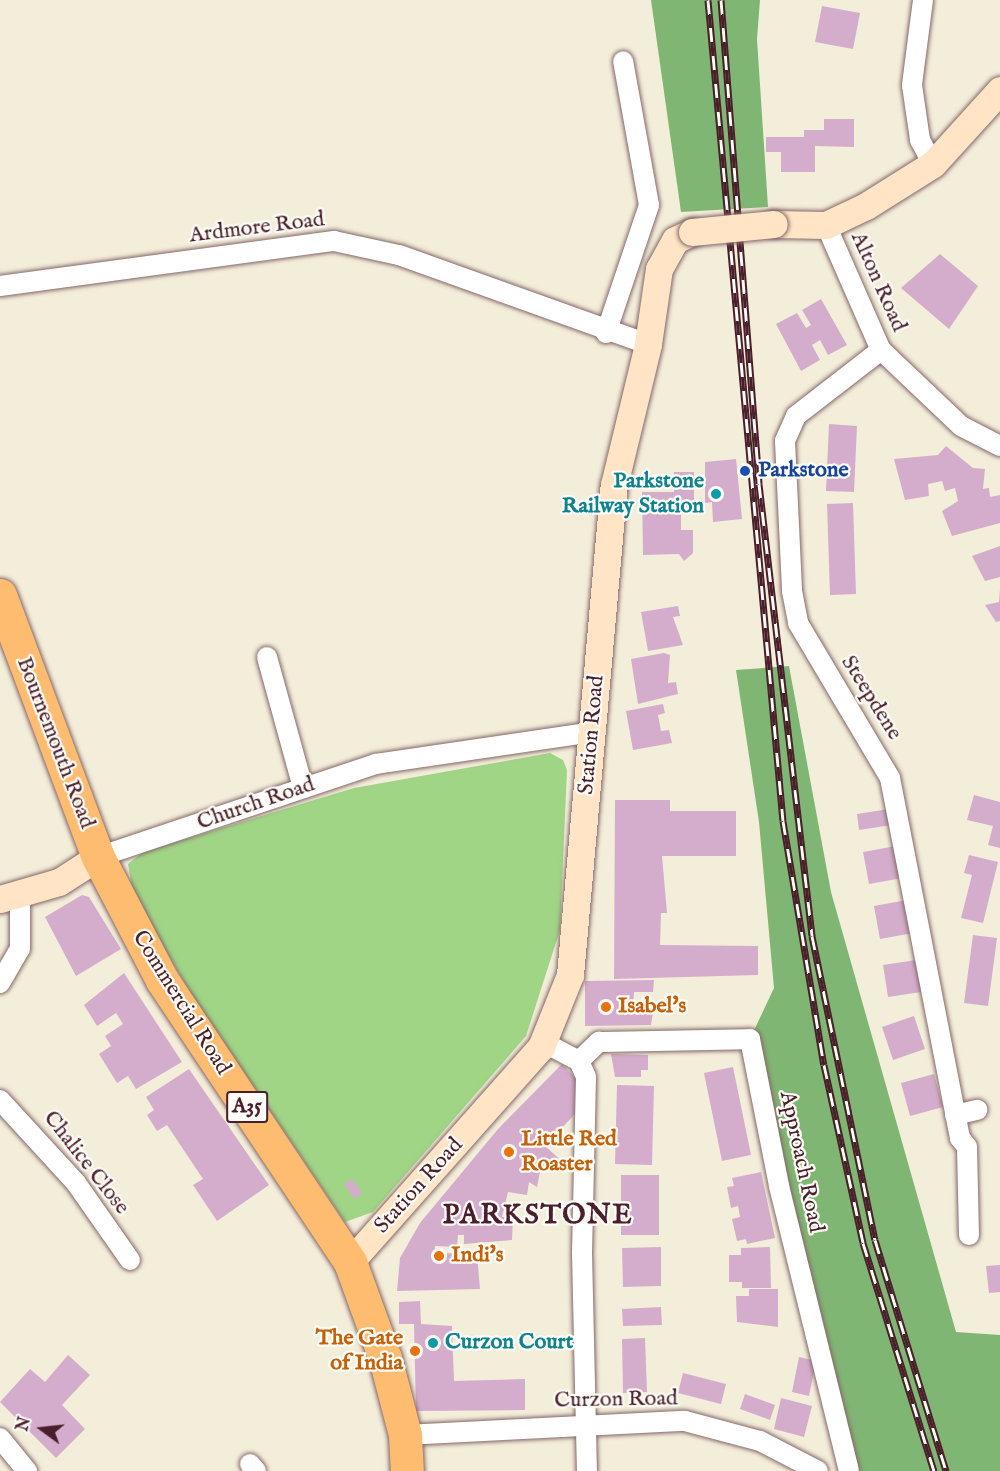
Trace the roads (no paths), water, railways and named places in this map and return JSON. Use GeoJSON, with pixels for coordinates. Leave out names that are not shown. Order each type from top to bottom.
{"type":"FeatureCollection","features":[{"type":"Feature","properties":{"kind":"highway","name":"Bournemouth Road"},"geometry":{"type":"LineString","coordinates":[[0,596],[98,857]]}},
{"type":"Feature","properties":{"kind":"highway","name":"Commercial Road"},"geometry":{"type":"LineString","coordinates":[[98,857],[162,980],[350,1262],[385,1358],[405,1435],[407,1471]]}},
{"type":"Feature","properties":{"kind":"street"},"geometry":{"type":"LineString","coordinates":[[923,0],[912,93],[920,140],[933,164]]}},
{"type":"Feature","properties":{"kind":"street"},"geometry":{"type":"LineString","coordinates":[[606,333],[649,205],[623,61]]}},
{"type":"Feature","properties":{"kind":"street"},"geometry":{"type":"LineString","coordinates":[[826,225],[933,164],[1000,90]]}},
{"type":"Feature","properties":{"kind":"street","name":"Station Road"},"geometry":{"type":"LineString","coordinates":[[350,1262],[543,1042],[576,948],[615,485],[648,344],[659,269],[675,240],[692,232],[774,224],[826,225]]}},
{"type":"Feature","properties":{"kind":"street","name":"Alton Road"},"geometry":{"type":"LineString","coordinates":[[826,225],[881,350],[961,426],[1000,446]]}},
{"type":"Feature","properties":{"kind":"street","name":"Ardmore Road"},"geometry":{"type":"LineString","coordinates":[[0,286],[334,241],[399,255],[606,333],[648,344]]}},
{"type":"Feature","properties":{"kind":"street","name":"Steepdene"},"geometry":{"type":"LineString","coordinates":[[881,350],[796,416],[785,441],[792,591],[798,623],[890,778],[955,1115],[960,1138],[967,1147],[969,1235]]}},
{"type":"Feature","properties":{"kind":"street"},"geometry":{"type":"LineString","coordinates":[[267,657],[303,788]]}},
{"type":"Feature","properties":{"kind":"street","name":"Church Road"},"geometry":{"type":"LineString","coordinates":[[0,983],[20,949],[10,898],[98,857],[376,764],[593,732]]}},
{"type":"Feature","properties":{"kind":"street","name":"Approach Road"},"geometry":{"type":"LineString","coordinates":[[579,1061],[599,1042],[750,1039],[779,1186],[849,1471]]}},
{"type":"Feature","properties":{"kind":"street"},"geometry":{"type":"LineString","coordinates":[[543,1042],[579,1061],[586,1077],[587,1471]]}},
{"type":"Feature","properties":{"kind":"street","name":"Chalice Close"},"geometry":{"type":"LineString","coordinates":[[0,1100],[76,1183],[130,1260]]}},
{"type":"Feature","properties":{"kind":"street"},"geometry":{"type":"LineString","coordinates":[[955,1115],[977,1110]]}},
{"type":"Feature","properties":{"kind":"street","name":"Curzon Road"},"geometry":{"type":"LineString","coordinates":[[405,1435],[509,1427],[685,1421],[760,1442],[818,1471]]}},
{"type":"Feature","properties":{"kind":"street"},"geometry":{"type":"LineString","coordinates":[[0,1438],[27,1471]]}},
{"type":"Feature","properties":{"kind":"railway"},"geometry":{"type":"LineString","coordinates":[[708,0],[783,821],[824,1065],[863,1243],[934,1471]]}},
{"type":"Feature","properties":{"kind":"railway"},"geometry":{"type":"LineString","coordinates":[[721,0],[759,484],[812,936],[875,1240],[946,1471]]}},
{"type":"Feature","properties":{"kind":"place","name":"Parkstone"},"geometry":{"type":"Point","coordinates":[745,471]}},
{"type":"Feature","properties":{"kind":"place","name":"Parkstone Railway Station"},"geometry":{"type":"Point","coordinates":[716,494]}},
{"type":"Feature","properties":{"kind":"place","name":"Isabel's"},"geometry":{"type":"Point","coordinates":[606,1007]}},
{"type":"Feature","properties":{"kind":"place","name":"Little Red Roaster"},"geometry":{"type":"Point","coordinates":[509,1152]}},
{"type":"Feature","properties":{"kind":"place","name":"Indi's"},"geometry":{"type":"Point","coordinates":[439,1256]}},
{"type":"Feature","properties":{"kind":"place","name":"Curzon Court"},"geometry":{"type":"Point","coordinates":[433,1343]}},
{"type":"Feature","properties":{"kind":"place","name":"The Gate of India"},"geometry":{"type":"Point","coordinates":[415,1351]}},
{"type":"Feature","properties":{"kind":"district","name":"PARKSTONE"},"geometry":{"type":"Point","coordinates":[538,1216]}}]}
